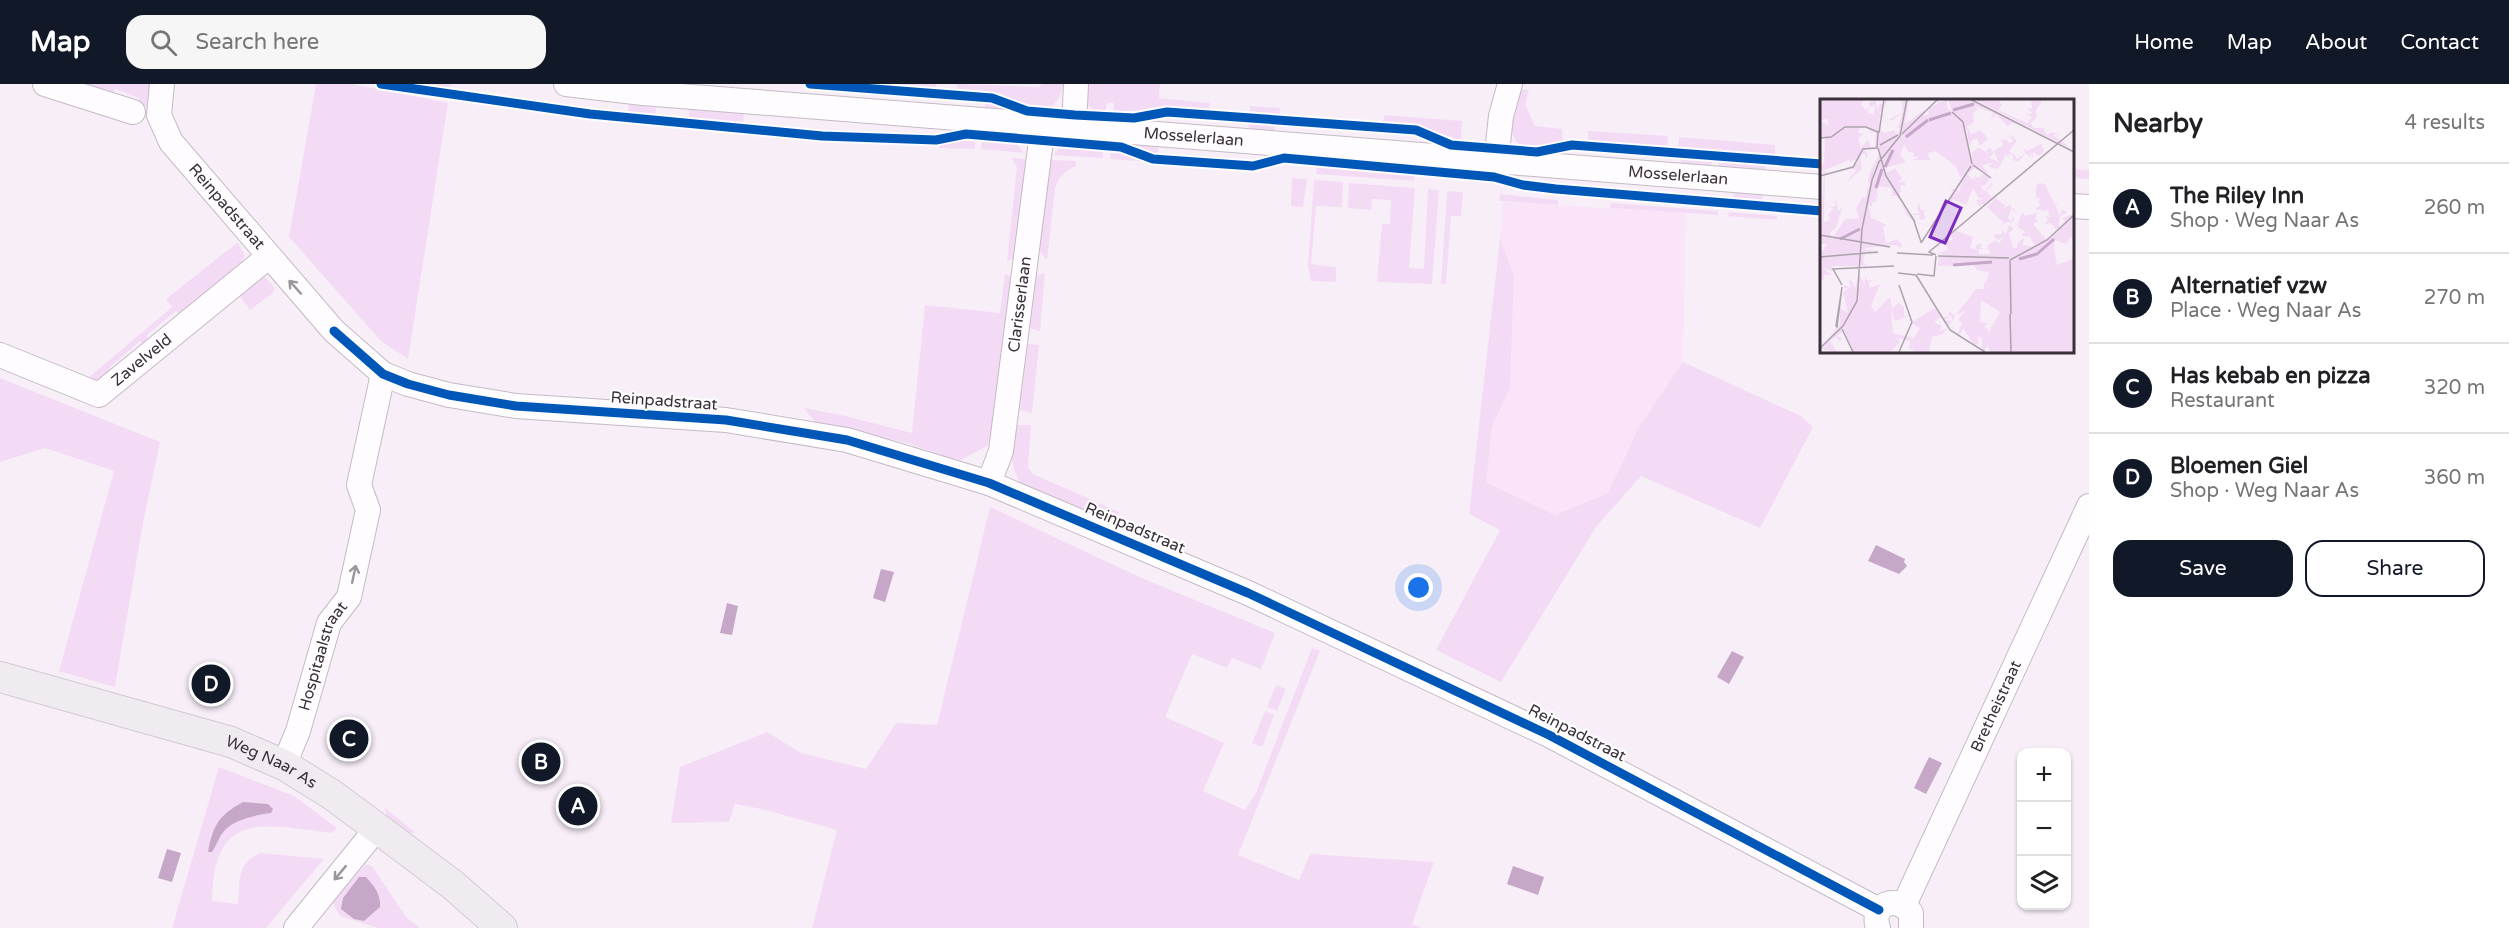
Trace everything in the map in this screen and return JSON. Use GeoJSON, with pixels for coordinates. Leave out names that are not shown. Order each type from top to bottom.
{"type":"FeatureCollection","features":[{"type":"Feature","properties":{"kind":"main road","name":"Weg Naar As"},"geometry":{"type":"LineString","coordinates":[[0,677],[231,742],[284,765],[331,794],[377,828],[453,885],[502,927]]}},
{"type":"Feature","properties":{"kind":"street"},"geometry":{"type":"LineString","coordinates":[[45,84],[133,112]]}},
{"type":"Feature","properties":{"kind":"street","name":"Reinpadstraat"},"geometry":{"type":"LineString","coordinates":[[162,84],[159,115],[171,142],[334,331],[383,374],[408,384],[448,395],[516,406],[726,420],[847,440],[989,483],[1248,592],[1549,735],[1879,919]]}},
{"type":"Feature","properties":{"kind":"street","name":"Mosselerlaan"},"geometry":{"type":"LineString","coordinates":[[566,84],[643,93],[1820,187]]}},
{"type":"Feature","properties":{"kind":"street"},"geometry":{"type":"LineString","coordinates":[[1074,128],[1076,84]]}},
{"type":"Feature","properties":{"kind":"street"},"geometry":{"type":"LineString","coordinates":[[1496,162],[1501,116],[1510,84]]}},
{"type":"Feature","properties":{"kind":"street","name":"Clarisserlaan"},"geometry":{"type":"LineString","coordinates":[[989,483],[1001,451],[1043,125]]}},
{"type":"Feature","properties":{"kind":"street"},"geometry":{"type":"LineString","coordinates":[[2074,206],[2089,207]]}},
{"type":"Feature","properties":{"kind":"street","name":"Zavelveld"},"geometry":{"type":"LineString","coordinates":[[0,355],[99,395],[268,257]]}},
{"type":"Feature","properties":{"kind":"street","name":"Hospitaalstraat"},"geometry":{"type":"LineString","coordinates":[[284,765],[298,731],[329,623],[350,597],[368,510],[359,485],[383,374]]}},
{"type":"Feature","properties":{"kind":"street","name":"Bretheistraat"},"geometry":{"type":"LineString","coordinates":[[1907,917],[2089,506]]}},
{"type":"Feature","properties":{"kind":"street"},"geometry":{"type":"LineString","coordinates":[[296,928],[377,828]]}},
{"type":"Feature","properties":{"kind":"street"},"geometry":{"type":"LineString","coordinates":[[1879,919],[1889,903],[1896,902],[1907,917]]}},
{"type":"Feature","properties":{"kind":"shaded area"},"geometry":{"type":"Polygon","coordinates":[[[77,84],[153,84],[151,108],[138,104],[139,98],[115,89],[112,96],[77,84]]]}},
{"type":"Feature","properties":{"kind":"shaded area"},"geometry":{"type":"Polygon","coordinates":[[[312,84],[352,84],[448,103],[408,359],[381,341],[289,237],[316,85],[312,84]]]}},
{"type":"Feature","properties":{"kind":"shaded area"},"geometry":{"type":"Polygon","coordinates":[[[420,84],[451,84],[450,91],[419,87],[420,84]]]}},
{"type":"Feature","properties":{"kind":"shaded area"},"geometry":{"type":"Polygon","coordinates":[[[879,84],[936,84],[936,91],[879,86],[879,84]]]}},
{"type":"Feature","properties":{"kind":"shaded area"},"geometry":{"type":"Polygon","coordinates":[[[957,84],[1039,87],[1042,84],[1064,84],[1059,98],[1051,108],[1024,107],[995,95],[956,92],[957,84]]]}},
{"type":"Feature","properties":{"kind":"shaded area"},"geometry":{"type":"Polygon","coordinates":[[[1085,84],[1160,84],[1159,98],[1210,103],[1208,111],[1171,108],[1131,115],[1114,113],[1114,103],[1107,103],[1105,113],[1095,113],[1088,104],[1085,84]]]}},
{"type":"Feature","properties":{"kind":"shaded area"},"geometry":{"type":"Polygon","coordinates":[[[1518,89],[1529,90],[1525,104],[1535,126],[1562,129],[1563,141],[1542,145],[1519,145],[1510,124],[1511,111],[1518,89]]]}},
{"type":"Feature","properties":{"kind":"shaded area"},"geometry":{"type":"Polygon","coordinates":[[[993,101],[1024,113],[985,111],[985,102],[993,101]]]}},
{"type":"Feature","properties":{"kind":"shaded area"},"geometry":{"type":"Polygon","coordinates":[[[629,104],[656,108],[655,117],[628,114],[629,104]]]}},
{"type":"Feature","properties":{"kind":"shaded area"},"geometry":{"type":"Polygon","coordinates":[[[1250,106],[1280,108],[1279,117],[1250,114],[1250,106]]]}},
{"type":"Feature","properties":{"kind":"shaded area"},"geometry":{"type":"Polygon","coordinates":[[[689,109],[744,113],[743,123],[689,119],[689,109]]]}},
{"type":"Feature","properties":{"kind":"shaded area"},"geometry":{"type":"Polygon","coordinates":[[[1384,115],[1462,121],[1461,140],[1416,127],[1383,125],[1384,115]]]}},
{"type":"Feature","properties":{"kind":"shaded area"},"geometry":{"type":"Polygon","coordinates":[[[1249,121],[1275,123],[1275,134],[1249,132],[1249,121]]]}},
{"type":"Feature","properties":{"kind":"shaded area"},"geometry":{"type":"Polygon","coordinates":[[[1588,131],[1668,136],[1667,147],[1588,141],[1588,131]]]}},
{"type":"Feature","properties":{"kind":"shaded area"},"geometry":{"type":"Polygon","coordinates":[[[1679,137],[1775,145],[1775,155],[1678,148],[1679,137]]]}},
{"type":"Feature","properties":{"kind":"shaded area"},"geometry":{"type":"Polygon","coordinates":[[[959,140],[975,141],[975,149],[939,148],[939,143],[959,140]]]}},
{"type":"Feature","properties":{"kind":"shaded area"},"geometry":{"type":"Polygon","coordinates":[[[982,141],[1016,143],[1024,153],[981,149],[982,141]]]}},
{"type":"Feature","properties":{"kind":"shaded area"},"geometry":{"type":"Polygon","coordinates":[[[1123,143],[1158,145],[1158,155],[1152,155],[1123,143]]]}},
{"type":"Feature","properties":{"kind":"shaded area"},"geometry":{"type":"Polygon","coordinates":[[[1062,145],[1103,148],[1103,158],[1053,155],[1062,145]]]}},
{"type":"Feature","properties":{"kind":"shaded area"},"geometry":{"type":"Polygon","coordinates":[[[1110,149],[1114,149],[1151,162],[1110,159],[1110,149]]]}},
{"type":"Feature","properties":{"kind":"shaded area"},"geometry":{"type":"Polygon","coordinates":[[[1681,156],[1712,158],[1711,168],[1681,165],[1681,156]]]}},
{"type":"Feature","properties":{"kind":"shaded area"},"geometry":{"type":"Polygon","coordinates":[[[1011,158],[1026,159],[1027,163],[1017,253],[1013,259],[1007,261],[1017,167],[1011,158]]]}},
{"type":"Feature","properties":{"kind":"shaded area"},"geometry":{"type":"Polygon","coordinates":[[[1719,158],[1766,162],[1765,171],[1718,168],[1719,158]]]}},
{"type":"Feature","properties":{"kind":"shaded area"},"geometry":{"type":"Polygon","coordinates":[[[1050,160],[1076,161],[1076,166],[1062,175],[1055,188],[1047,260],[1038,249],[1050,160]]]}},
{"type":"Feature","properties":{"kind":"shaded area"},"geometry":{"type":"Polygon","coordinates":[[[1317,166],[1414,173],[1414,181],[1316,174],[1317,166]]]}},
{"type":"Feature","properties":{"kind":"shaded area"},"geometry":{"type":"Polygon","coordinates":[[[2074,169],[2089,170],[2089,179],[2074,178],[2074,169]]]}},
{"type":"Feature","properties":{"kind":"shaded area"},"geometry":{"type":"Polygon","coordinates":[[[1292,178],[1307,179],[1303,207],[1291,206],[1292,178]]]}},
{"type":"Feature","properties":{"kind":"shaded area"},"geometry":{"type":"Polygon","coordinates":[[[1314,180],[1343,182],[1342,207],[1316,206],[1311,264],[1336,267],[1336,282],[1311,281],[1308,267],[1314,180]]]}},
{"type":"Feature","properties":{"kind":"shaded area"},"geometry":{"type":"Polygon","coordinates":[[[1349,183],[1415,188],[1409,268],[1424,269],[1428,189],[1439,190],[1432,284],[1377,282],[1382,224],[1390,224],[1391,200],[1372,199],[1371,210],[1348,208],[1349,183]]]}},
{"type":"Feature","properties":{"kind":"shaded area"},"geometry":{"type":"Polygon","coordinates":[[[1734,190],[1763,192],[1762,202],[1733,200],[1734,190]]]}},
{"type":"Feature","properties":{"kind":"shaded area"},"geometry":{"type":"Polygon","coordinates":[[[1447,191],[1463,192],[1461,216],[1451,216],[1446,284],[1441,284],[1447,191]]]}},
{"type":"Feature","properties":{"kind":"shaded area"},"geometry":{"type":"Polygon","coordinates":[[[1500,194],[1558,200],[1558,205],[1499,201],[1500,194]]]}},
{"type":"Feature","properties":{"kind":"shaded area"},"geometry":{"type":"Polygon","coordinates":[[[1503,202],[1686,213],[1683,362],[1639,427],[1608,493],[1555,515],[1485,481],[1492,427],[1510,388],[1514,276],[1500,238],[1503,202]]]}},
{"type":"Feature","properties":{"kind":"shaded area"},"geometry":{"type":"Polygon","coordinates":[[[1611,203],[1718,211],[1718,215],[1610,208],[1611,203]]]}},
{"type":"Feature","properties":{"kind":"shaded area"},"geometry":{"type":"Polygon","coordinates":[[[1729,212],[1777,216],[1777,220],[1728,216],[1729,212]]]}},
{"type":"Feature","properties":{"kind":"shaded area"},"geometry":{"type":"Polygon","coordinates":[[[1500,238],[1514,276],[1510,388],[1492,427],[1486,482],[1555,515],[1608,493],[1639,427],[1683,362],[1801,416],[1813,427],[1760,528],[1641,476],[1596,527],[1501,682],[1436,650],[1500,530],[1469,514],[1500,238]]]}},
{"type":"Feature","properties":{"kind":"shaded area"},"geometry":{"type":"Polygon","coordinates":[[[238,242],[245,256],[241,261],[244,265],[181,316],[176,311],[146,336],[150,342],[145,347],[140,341],[110,367],[114,373],[110,377],[94,382],[87,379],[172,307],[166,299],[238,242]]]}},
{"type":"Feature","properties":{"kind":"shaded area"},"geometry":{"type":"Polygon","coordinates":[[[1045,273],[1040,331],[1029,328],[1036,276],[1045,273]]]}},
{"type":"Feature","properties":{"kind":"shaded area"},"geometry":{"type":"Polygon","coordinates":[[[1005,274],[1013,278],[992,434],[987,446],[961,460],[907,443],[815,422],[804,408],[912,433],[925,305],[1000,313],[1005,274]]]}},
{"type":"Feature","properties":{"kind":"shaded area"},"geometry":{"type":"Polygon","coordinates":[[[260,277],[266,278],[275,288],[273,293],[250,310],[237,292],[260,277]]]}},
{"type":"Feature","properties":{"kind":"shaded area"},"geometry":{"type":"Polygon","coordinates":[[[1028,344],[1039,345],[1032,413],[1019,410],[1028,344]]]}},
{"type":"Feature","properties":{"kind":"shaded area"},"geometry":{"type":"Polygon","coordinates":[[[0,378],[160,442],[143,523],[115,687],[59,671],[114,471],[45,448],[0,462],[0,378]]]}},
{"type":"Feature","properties":{"kind":"shaded area"},"geometry":{"type":"Polygon","coordinates":[[[1017,425],[1031,425],[1028,467],[1033,474],[1119,512],[1112,525],[1027,490],[1017,478],[1011,458],[1017,425]]]}},
{"type":"Feature","properties":{"kind":"shaded area"},"geometry":{"type":"Polygon","coordinates":[[[990,507],[1144,579],[1275,633],[1261,669],[1232,658],[1227,668],[1192,654],[1165,717],[1224,743],[1203,791],[1245,810],[1256,793],[1312,648],[1320,651],[1238,855],[1299,880],[1310,854],[1434,862],[1412,924],[1422,928],[812,928],[837,830],[766,810],[735,804],[729,822],[671,823],[680,767],[767,732],[801,753],[866,769],[896,723],[937,725],[990,507]]]}},
{"type":"Feature","properties":{"kind":"shaded area"},"geometry":{"type":"Polygon","coordinates":[[[1876,545],[1905,559],[1907,566],[1899,574],[1868,561],[1876,545]]]}},
{"type":"Feature","properties":{"kind":"shaded area"},"geometry":{"type":"Polygon","coordinates":[[[881,569],[894,572],[885,602],[873,598],[881,569]]]}},
{"type":"Feature","properties":{"kind":"shaded area"},"geometry":{"type":"Polygon","coordinates":[[[727,603],[738,606],[732,635],[720,633],[727,603]]]}},
{"type":"Feature","properties":{"kind":"shaded area"},"geometry":{"type":"Polygon","coordinates":[[[1732,651],[1744,657],[1729,684],[1717,677],[1732,651]]]}},
{"type":"Feature","properties":{"kind":"shaded area"},"geometry":{"type":"Polygon","coordinates":[[[1276,685],[1286,689],[1277,711],[1267,707],[1276,685]]]}},
{"type":"Feature","properties":{"kind":"shaded area"},"geometry":{"type":"Polygon","coordinates":[[[1265,711],[1274,715],[1262,747],[1252,743],[1265,711]]]}},
{"type":"Feature","properties":{"kind":"shaded area"},"geometry":{"type":"Polygon","coordinates":[[[1929,757],[1942,763],[1926,794],[1914,788],[1929,757]]]}},
{"type":"Feature","properties":{"kind":"shaded area"},"geometry":{"type":"Polygon","coordinates":[[[219,767],[294,796],[337,828],[332,833],[284,827],[246,829],[232,837],[222,850],[215,871],[212,901],[238,904],[241,874],[252,857],[260,853],[324,859],[266,928],[172,928],[219,767]]]}},
{"type":"Feature","properties":{"kind":"shaded area"},"geometry":{"type":"Polygon","coordinates":[[[243,802],[268,804],[273,809],[271,813],[246,818],[229,826],[212,852],[208,852],[218,822],[243,802]]]}},
{"type":"Feature","properties":{"kind":"shaded area"},"geometry":{"type":"Polygon","coordinates":[[[384,807],[416,833],[395,827],[384,807]]]}},
{"type":"Feature","properties":{"kind":"shaded area"},"geometry":{"type":"Polygon","coordinates":[[[167,849],[181,853],[172,882],[158,878],[167,849]]]}},
{"type":"Feature","properties":{"kind":"shaded area"},"geometry":{"type":"Polygon","coordinates":[[[366,864],[372,866],[406,917],[420,928],[378,928],[340,916],[332,902],[366,864]]]}},
{"type":"Feature","properties":{"kind":"shaded area"},"geometry":{"type":"Polygon","coordinates":[[[1513,866],[1544,877],[1538,895],[1507,884],[1513,866]]]}},
{"type":"Feature","properties":{"kind":"shaded area"},"geometry":{"type":"Polygon","coordinates":[[[359,877],[366,877],[372,884],[380,902],[380,907],[364,921],[354,919],[341,909],[343,898],[359,877]]]}},
{"type":"Feature","properties":{"kind":"cycle path"},"geometry":{"type":"LineString","coordinates":[[381,84],[590,114],[822,136],[936,140],[966,134],[1121,147],[1153,159],[1253,166],[1284,158],[1494,177],[1523,185],[1556,189],[1820,211]]}},
{"type":"Feature","properties":{"kind":"cycle path"},"geometry":{"type":"LineString","coordinates":[[810,84],[992,98],[1027,111],[1075,115],[1134,118],[1167,112],[1416,130],[1451,145],[1537,152],[1572,145],[1820,164]]}},
{"type":"Feature","properties":{"kind":"cycle path"},"geometry":{"type":"LineString","coordinates":[[334,331],[383,374],[408,384],[449,395],[516,406],[726,420],[847,440],[989,483],[1248,593],[1549,735],[1879,910]]}},
{"type":"Feature","properties":{"kind":"place","name":"Bloemen Giel"},"geometry":{"type":"Point","coordinates":[211,684]}},
{"type":"Feature","properties":{"kind":"place","name":"Has kebab en pizza"},"geometry":{"type":"Point","coordinates":[349,739]}},
{"type":"Feature","properties":{"kind":"place","name":"Alternatief vzw"},"geometry":{"type":"Point","coordinates":[541,762]}},
{"type":"Feature","properties":{"kind":"place","name":"The Riley Inn"},"geometry":{"type":"Point","coordinates":[578,806]}}]}
